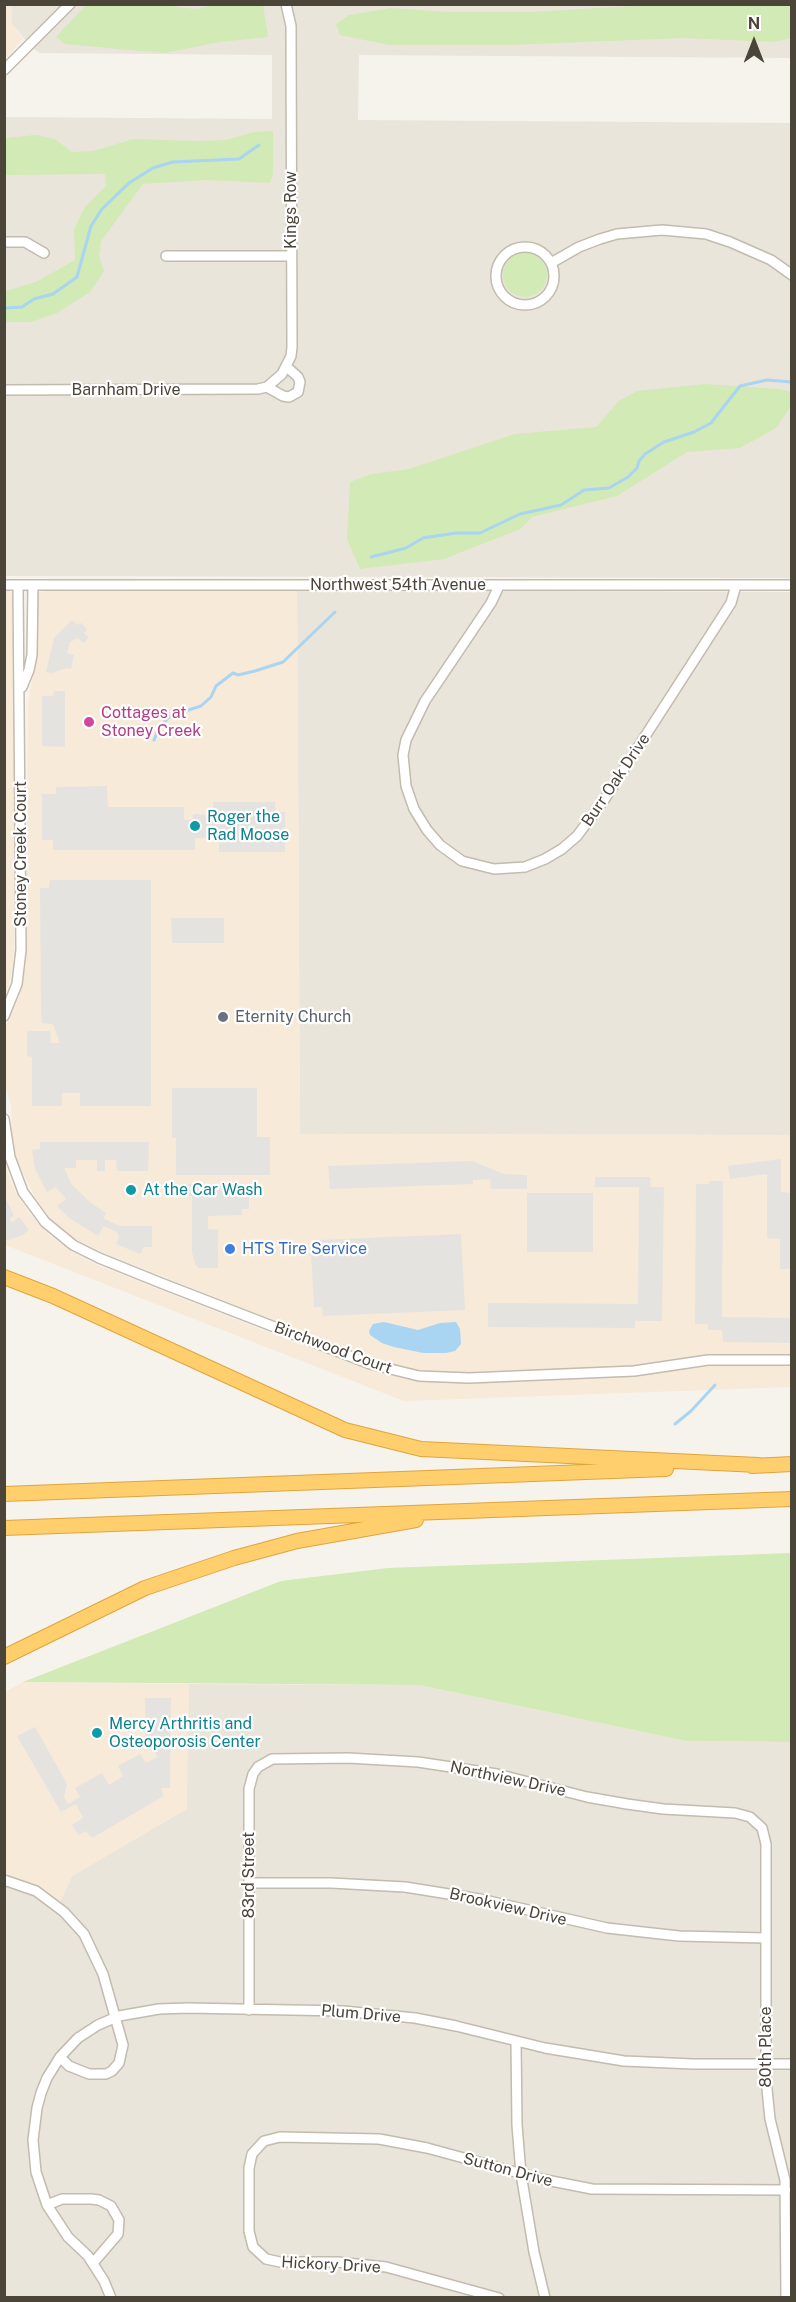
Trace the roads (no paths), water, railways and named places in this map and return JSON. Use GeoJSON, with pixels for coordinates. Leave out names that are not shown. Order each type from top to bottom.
{"type":"FeatureCollection","features":[{"type":"Feature","properties":{"kind":"highway"},"geometry":{"type":"LineString","coordinates":[[4,1277],[53,1296],[345,1430],[421,1449],[758,1466]]}},
{"type":"Feature","properties":{"kind":"highway"},"geometry":{"type":"LineString","coordinates":[[4,1494],[792,1464]]}},
{"type":"Feature","properties":{"kind":"highway"},"geometry":{"type":"LineString","coordinates":[[4,1528],[792,1499]]}},
{"type":"Feature","properties":{"kind":"highway"},"geometry":{"type":"LineString","coordinates":[[4,1657],[145,1588],[234,1558],[297,1541],[469,1511]]}},
{"type":"Feature","properties":{"kind":"street"},"geometry":{"type":"LineString","coordinates":[[4,70],[70,4]]}},
{"type":"Feature","properties":{"kind":"street","name":"Kings Row"},"geometry":{"type":"LineString","coordinates":[[286,4],[291,26],[292,347],[287,367]]}},
{"type":"Feature","properties":{"kind":"street"},"geometry":{"type":"LineString","coordinates":[[551,263],[579,247],[600,239],[617,234],[663,230],[706,234],[730,242],[771,260],[792,275]]}},
{"type":"Feature","properties":{"kind":"street"},"geometry":{"type":"LineString","coordinates":[[4,242],[25,242],[44,253]]}},
{"type":"Feature","properties":{"kind":"street"},"geometry":{"type":"LineString","coordinates":[[519,248],[532,248],[541,252],[551,263],[554,282],[540,302],[522,306],[514,303],[507,298],[498,285],[498,267],[502,259],[519,248]]}},
{"type":"Feature","properties":{"kind":"street"},"geometry":{"type":"LineString","coordinates":[[166,256],[291,256]]}},
{"type":"Feature","properties":{"kind":"street"},"geometry":{"type":"LineString","coordinates":[[287,367],[298,377],[298,392],[290,397],[283,396],[267,387],[287,367]]}},
{"type":"Feature","properties":{"kind":"street","name":"Barnham Drive"},"geometry":{"type":"LineString","coordinates":[[4,390],[267,387]]}},
{"type":"Feature","properties":{"kind":"street","name":"Northwest 54th Avenue"},"geometry":{"type":"LineString","coordinates":[[4,585],[792,585]]}},
{"type":"Feature","properties":{"kind":"street","name":"Stoney Creek Court"},"geometry":{"type":"LineString","coordinates":[[4,1016],[17,984],[21,950],[21,689],[18,668],[18,585]]}},
{"type":"Feature","properties":{"kind":"street","name":"Stoney Creek Court"},"geometry":{"type":"LineString","coordinates":[[21,689],[32,655],[33,585]]}},
{"type":"Feature","properties":{"kind":"street","name":"Burr Oak Drive"},"geometry":{"type":"LineString","coordinates":[[499,586],[491,603],[425,701],[406,740],[403,755],[406,786],[414,809],[427,830],[447,851],[462,861],[494,869],[525,867],[545,859],[562,849],[584,827],[604,800],[731,603],[736,585]]}},
{"type":"Feature","properties":{"kind":"street","name":"Birchwood Court"},"geometry":{"type":"LineString","coordinates":[[4,1119],[10,1157],[23,1192],[45,1221],[73,1245],[150,1279],[370,1364],[419,1376],[469,1378],[634,1371],[708,1360],[792,1360]]}},
{"type":"Feature","properties":{"kind":"street","name":"Northview Drive"},"geometry":{"type":"LineString","coordinates":[[281,1758],[358,1758],[418,1762],[497,1774],[587,1797],[627,1804],[663,1809],[735,1813]]}},
{"type":"Feature","properties":{"kind":"street","name":"83rd Street"},"geometry":{"type":"LineString","coordinates":[[249,2010],[250,1782],[253,1774],[265,1762],[281,1758]]}},
{"type":"Feature","properties":{"kind":"street","name":"80th Place"},"geometry":{"type":"LineString","coordinates":[[735,1813],[750,1817],[762,1828],[765,1836],[766,2064],[769,2109],[782,2160],[786,2190],[786,2298]]}},
{"type":"Feature","properties":{"kind":"street"},"geometry":{"type":"LineString","coordinates":[[4,1881],[27,1887],[64,1912],[77,1925],[98,1960],[123,2045],[119,2063],[112,2071],[100,2075],[80,2072],[69,2066],[60,2056]]}},
{"type":"Feature","properties":{"kind":"street","name":"Brookview Drive"},"geometry":{"type":"LineString","coordinates":[[249,1883],[331,1883],[405,1887],[480,1899],[570,1922],[607,1928],[679,1936],[766,1938]]}},
{"type":"Feature","properties":{"kind":"street","name":"Plum Drive"},"geometry":{"type":"LineString","coordinates":[[111,2298],[104,2280],[93,2263],[68,2237],[47,2205],[36,2172],[34,2124],[41,2093],[60,2056],[78,2038],[114,2018],[132,2012],[159,2009],[315,2010],[379,2014],[456,2026],[585,2056],[624,2061],[672,2064],[792,2064]]}},
{"type":"Feature","properties":{"kind":"street"},"geometry":{"type":"LineString","coordinates":[[516,2041],[517,2125],[521,2174],[534,2252],[545,2298]]}},
{"type":"Feature","properties":{"kind":"street","name":"Sutton Drive"},"geometry":{"type":"LineString","coordinates":[[249,2231],[249,2168],[252,2154],[258,2146],[272,2138],[354,2137],[403,2142],[521,2174],[592,2189],[786,2190]]}},
{"type":"Feature","properties":{"kind":"street"},"geometry":{"type":"LineString","coordinates":[[47,2205],[62,2199],[91,2199],[111,2206],[119,2220],[117,2234],[93,2263]]}},
{"type":"Feature","properties":{"kind":"street","name":"Hickory Drive"},"geometry":{"type":"LineString","coordinates":[[249,2231],[253,2247],[259,2254],[273,2261],[337,2262],[386,2267],[499,2298]]}},
{"type":"Feature","properties":{"kind":"water"},"geometry":{"type":"Polygon","coordinates":[[[384,1322],[418,1330],[440,1323],[456,1322],[460,1329],[461,1344],[455,1351],[446,1353],[423,1353],[394,1347],[370,1335],[369,1331],[373,1324],[384,1322]]]}},
{"type":"Feature","properties":{"kind":"waterway"},"geometry":{"type":"LineString","coordinates":[[4,308],[22,307],[34,299],[53,294],[77,277],[91,226],[102,209],[129,183],[153,168],[173,162],[239,159],[259,145]]}},
{"type":"Feature","properties":{"kind":"waterway"},"geometry":{"type":"LineString","coordinates":[[371,557],[406,548],[423,538],[456,533],[480,533],[520,514],[561,505],[584,490],[609,488],[628,477],[637,468],[645,454],[664,442],[694,432],[711,423],[740,386],[767,380],[792,382]]}},
{"type":"Feature","properties":{"kind":"waterway"},"geometry":{"type":"LineString","coordinates":[[154,740],[159,728],[170,716],[201,706],[211,697],[216,686],[233,673],[238,675],[283,662],[335,612]]}},
{"type":"Feature","properties":{"kind":"waterway"},"geometry":{"type":"LineString","coordinates":[[675,1424],[691,1411],[715,1385]]}},
{"type":"Feature","properties":{"kind":"place","name":"Cottages at Stoney Creek"},"geometry":{"type":"Point","coordinates":[89,722]}},
{"type":"Feature","properties":{"kind":"place","name":"Roger the Rad Moose"},"geometry":{"type":"Point","coordinates":[195,826]}},
{"type":"Feature","properties":{"kind":"place","name":"Eternity Church"},"geometry":{"type":"Point","coordinates":[223,1017]}},
{"type":"Feature","properties":{"kind":"place","name":"At the Car Wash"},"geometry":{"type":"Point","coordinates":[131,1190]}},
{"type":"Feature","properties":{"kind":"place","name":"HTS Tire Service"},"geometry":{"type":"Point","coordinates":[230,1249]}},
{"type":"Feature","properties":{"kind":"place","name":"Mercy Arthritis and Osteoporosis Center"},"geometry":{"type":"Point","coordinates":[97,1733]}}]}
